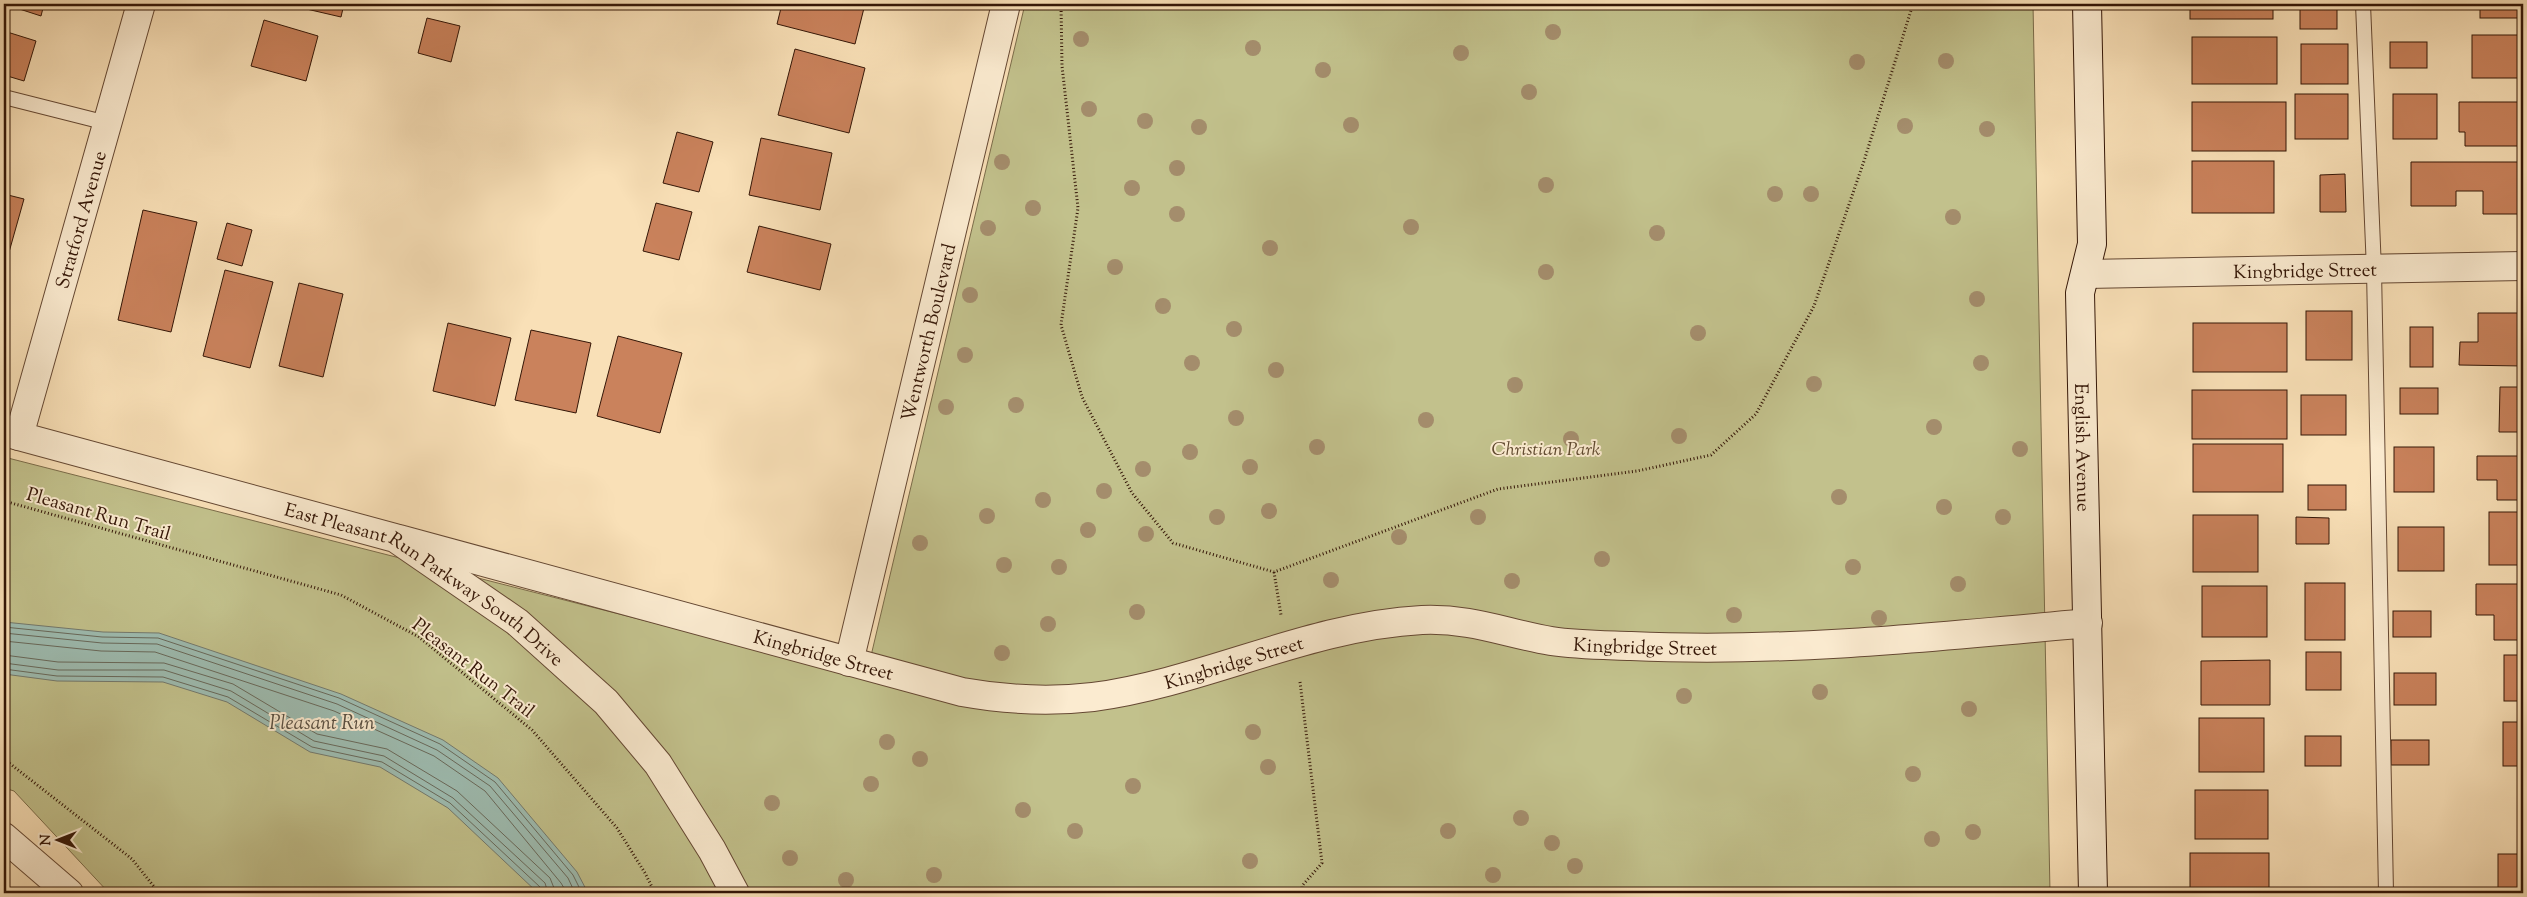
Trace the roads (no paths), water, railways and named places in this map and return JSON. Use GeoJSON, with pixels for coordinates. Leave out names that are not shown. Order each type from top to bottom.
{"type":"FeatureCollection","features":[{"type":"Feature","properties":{"kind":"street","name":"Stratford Avenue"},"geometry":{"type":"LineString","coordinates":[[12,434],[108,123],[141,4]]}},
{"type":"Feature","properties":{"kind":"street","name":"Wentworth Boulevard"},"geometry":{"type":"LineString","coordinates":[[849,662],[1006,4]]}},
{"type":"Feature","properties":{"kind":"street","name":"English Avenue"},"geometry":{"type":"LineString","coordinates":[[2087,4],[2092,244],[2080,293],[2093,893]]}},
{"type":"Feature","properties":{"kind":"street","name":"Kingbridge Street"},"geometry":{"type":"LineString","coordinates":[[2086,274],[2523,266]]}},
{"type":"Feature","properties":{"kind":"street","name":"East Pleasant Run Parkway South Drive"},"geometry":{"type":"LineString","coordinates":[[12,434],[395,538],[517,622],[606,702],[658,764],[712,850],[735,893]]}},
{"type":"Feature","properties":{"kind":"street","name":"Kingbridge Street"},"geometry":{"type":"LineString","coordinates":[[395,538],[962,692],[998,698],[1050,700],[1094,696],[1171,680],[1341,631],[1382,623],[1423,620],[1472,622],[1552,641],[1707,649],[1843,644],[2088,623]]}},
{"type":"Feature","properties":{"kind":"street"},"geometry":{"type":"LineString","coordinates":[[4,838],[69,893]]}},
{"type":"Feature","properties":{"kind":"lane"},"geometry":{"type":"LineString","coordinates":[[2363,4],[2374,270],[2386,893]]}},
{"type":"Feature","properties":{"kind":"lane"},"geometry":{"type":"LineString","coordinates":[[4,97],[108,123]]}},
{"type":"Feature","properties":{"kind":"water","name":"Pleasant Run"},"geometry":{"type":"Polygon","coordinates":[[[4,622],[103,632],[159,633],[341,694],[443,740],[498,778],[577,872],[588,893],[538,893],[448,808],[380,767],[310,752],[227,702],[163,682],[57,681],[4,674],[4,622]]]}},
{"type":"Feature","properties":{"kind":"park label","name":"Christian Park"},"geometry":{"type":"Point","coordinates":[1546,448]}}]}
